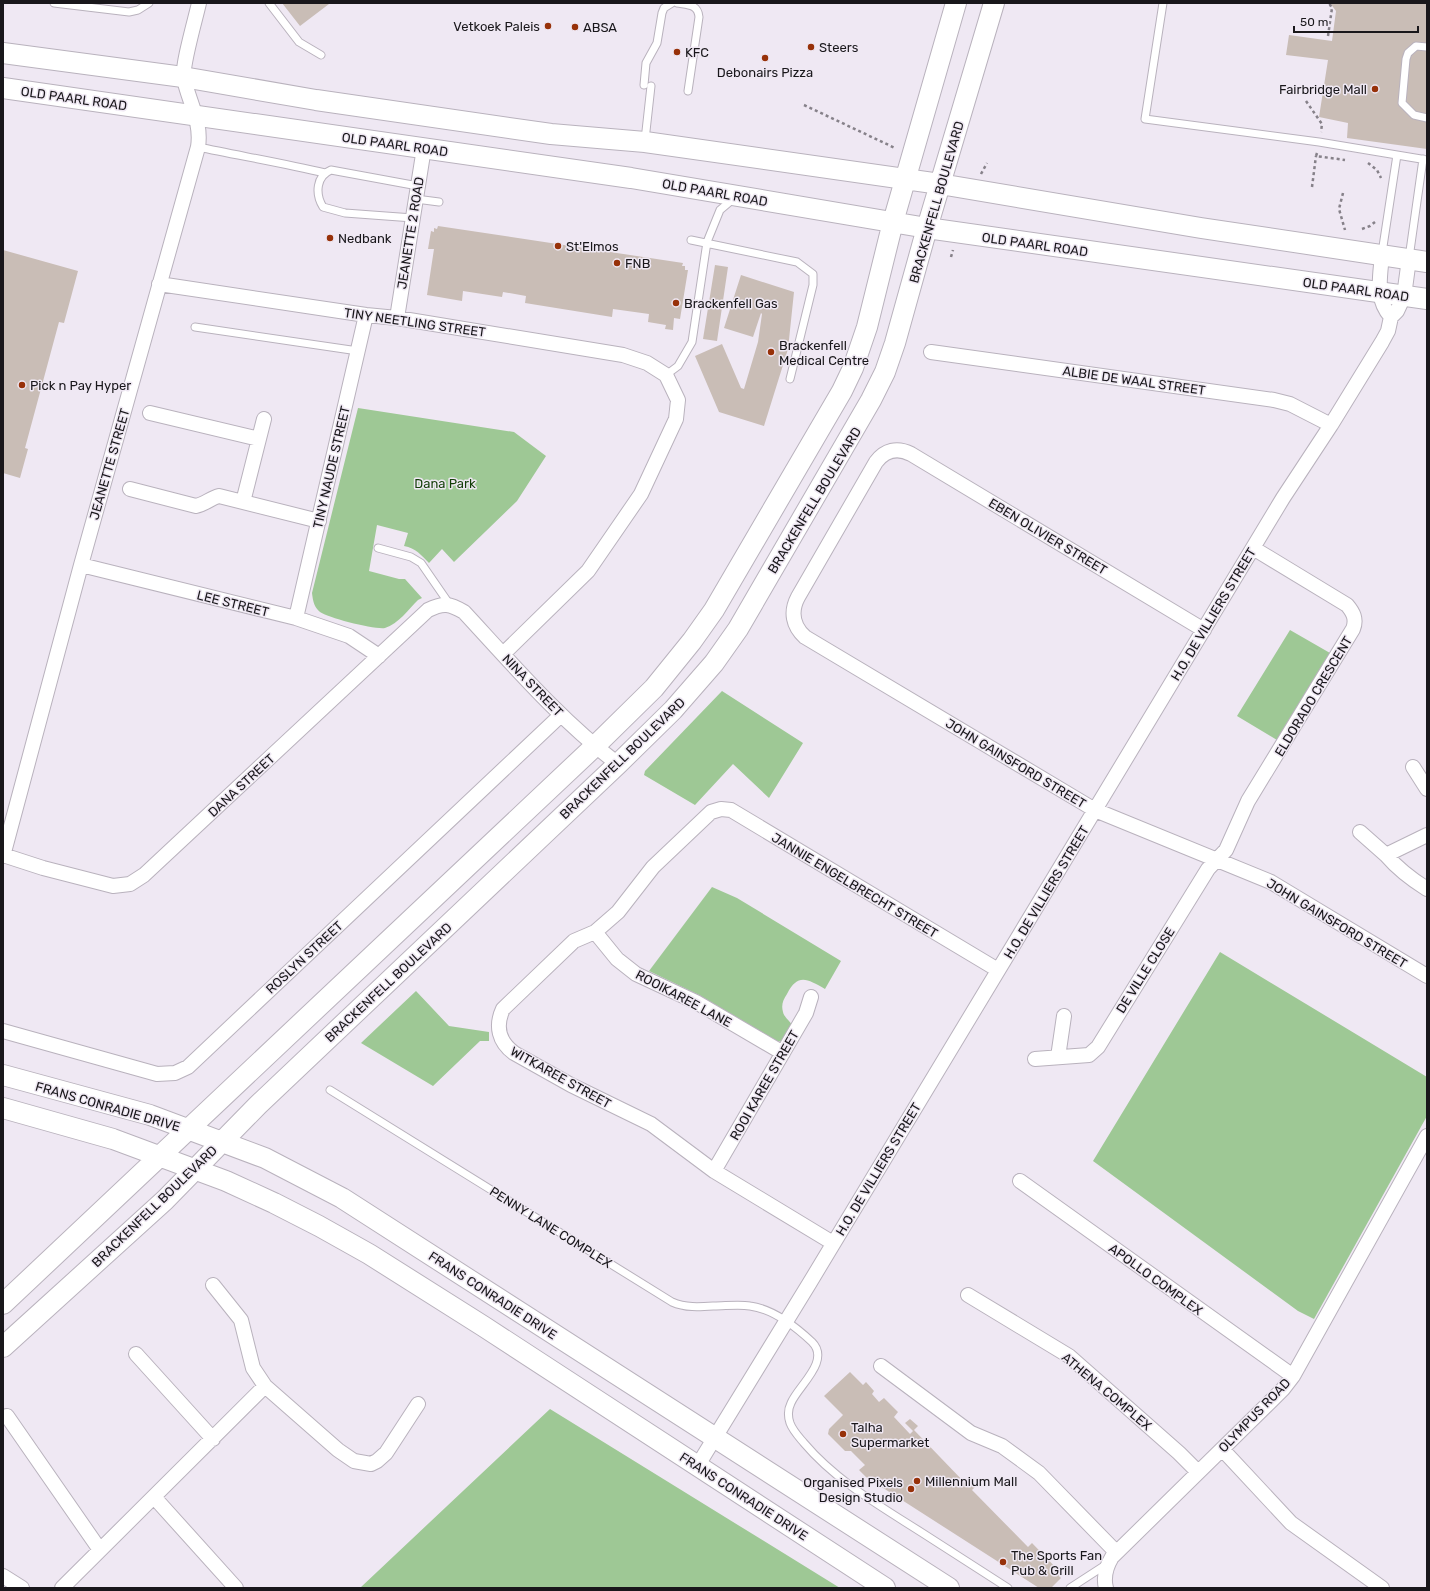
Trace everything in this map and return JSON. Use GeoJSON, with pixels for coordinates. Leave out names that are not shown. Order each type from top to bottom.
{"type":"FeatureCollection","features":[{"type":"Feature","properties":{"kind":"street"},"geometry":{"type":"LineString","coordinates":[[183,77],[199,3]]}},
{"type":"Feature","properties":{"kind":"street","name":"BRACKENFELL BOULEVARD"},"geometry":{"type":"LineString","coordinates":[[3,1304],[595,746],[654,688],[692,641],[714,610],[842,391],[853,368],[867,327],[893,222],[956,3]]}},
{"type":"Feature","properties":{"kind":"street","name":"BRACKENFELL BOULEVARD"},"geometry":{"type":"LineString","coordinates":[[3,1348],[165,1200],[258,1105],[618,764],[673,710],[714,663],[738,629],[861,420],[885,372],[895,343],[927,228],[994,3]]}},
{"type":"Feature","properties":{"kind":"street"},"geometry":{"type":"LineString","coordinates":[[3,53],[183,77],[316,100],[543,133],[644,142],[940,184],[1201,228],[1418,261],[1404,296]]}},
{"type":"Feature","properties":{"kind":"street","name":"JEANETTE STREET"},"geometry":{"type":"LineString","coordinates":[[3,856],[81,565],[198,147],[200,137],[197,116],[183,77]]}},
{"type":"Feature","properties":{"kind":"street","name":"OLD PAARL ROAD"},"geometry":{"type":"LineString","coordinates":[[3,88],[631,178],[927,228],[1427,299]]}},
{"type":"Feature","properties":{"kind":"street","name":"JEANETTE 2 ROAD"},"geometry":{"type":"LineString","coordinates":[[397,318],[424,148]]}},
{"type":"Feature","properties":{"kind":"street"},"geometry":{"type":"LineString","coordinates":[[1382,256],[1379,292],[1384,308],[1391,317]]}},
{"type":"Feature","properties":{"kind":"street","name":"TINY NEETLING STREET"},"geometry":{"type":"LineString","coordinates":[[160,284],[366,315],[397,318],[623,354],[647,362],[666,375]]}},
{"type":"Feature","properties":{"kind":"street","name":"H.O. DE VILLIERS STREET"},"geometry":{"type":"LineString","coordinates":[[698,1465],[786,1322],[1283,498],[1331,425],[1382,342],[1388,331],[1391,317],[1397,311],[1404,296]]}},
{"type":"Feature","properties":{"kind":"street","name":"TINY NAUDE STREET"},"geometry":{"type":"LineString","coordinates":[[296,618],[366,315]]}},
{"type":"Feature","properties":{"kind":"street","name":"ALBIE DE WAAL STREET"},"geometry":{"type":"LineString","coordinates":[[931,352],[1274,400],[1290,404],[1331,425]]}},
{"type":"Feature","properties":{"kind":"street"},"geometry":{"type":"LineString","coordinates":[[503,654],[588,572],[641,494],[676,419],[678,400],[666,375]]}},
{"type":"Feature","properties":{"kind":"street"},"geometry":{"type":"LineString","coordinates":[[150,413],[259,439]]}},
{"type":"Feature","properties":{"kind":"street"},"geometry":{"type":"LineString","coordinates":[[243,502],[264,418]]}},
{"type":"Feature","properties":{"kind":"street","name":"EBEN OLIVIER STREET"},"geometry":{"type":"LineString","coordinates":[[891,450],[905,450],[1204,630]]}},
{"type":"Feature","properties":{"kind":"street","name":"JOHN GAINSFORD STREET"},"geometry":{"type":"LineString","coordinates":[[891,450],[880,457],[876,462],[795,603],[793,615],[796,627],[805,637],[1095,810],[1271,882],[1427,976]]}},
{"type":"Feature","properties":{"kind":"street"},"geometry":{"type":"LineString","coordinates":[[130,489],[196,506],[219,496],[319,521]]}},
{"type":"Feature","properties":{"kind":"street","name":"ELDORADO CRESCENT"},"geometry":{"type":"LineString","coordinates":[[1217,860],[1226,850],[1248,801],[1355,624],[1354,616],[1347,605],[1253,548]]}},
{"type":"Feature","properties":{"kind":"street","name":"LEE STREET"},"geometry":{"type":"LineString","coordinates":[[81,565],[296,618],[349,636],[379,656]]}},
{"type":"Feature","properties":{"kind":"street","name":"NINA STREET"},"geometry":{"type":"LineString","coordinates":[[450,605],[464,612],[561,715],[595,746],[618,764]]}},
{"type":"Feature","properties":{"kind":"street","name":"DANA STREET"},"geometry":{"type":"LineString","coordinates":[[3,856],[113,886],[130,884],[144,875],[428,610],[438,606],[450,605]]}},
{"type":"Feature","properties":{"kind":"street","name":"ROSLYN STREET"},"geometry":{"type":"LineString","coordinates":[[3,1030],[157,1074],[175,1074],[188,1067],[561,715]]}},
{"type":"Feature","properties":{"kind":"street"},"geometry":{"type":"LineString","coordinates":[[1412,767],[1427,789]]}},
{"type":"Feature","properties":{"kind":"street","name":"JANNIE ENGELBRECHT STREET"},"geometry":{"type":"LineString","coordinates":[[711,812],[721,809],[731,810],[998,970]]}},
{"type":"Feature","properties":{"kind":"street","name":"WITKAREE STREET"},"geometry":{"type":"LineString","coordinates":[[711,812],[653,867],[618,912],[595,932],[574,941],[508,1004],[500,1015],[500,1036],[503,1042],[514,1053],[571,1086],[651,1124],[714,1171],[833,1243]]}},
{"type":"Feature","properties":{"kind":"street"},"geometry":{"type":"LineString","coordinates":[[1360,832],[1386,855],[1398,869],[1427,889]]}},
{"type":"Feature","properties":{"kind":"street"},"geometry":{"type":"LineString","coordinates":[[1386,855],[1427,835]]}},
{"type":"Feature","properties":{"kind":"street","name":"DE VILLE CLOSE"},"geometry":{"type":"LineString","coordinates":[[1035,1058],[1089,1055],[1098,1047],[1208,869],[1217,860]]}},
{"type":"Feature","properties":{"kind":"street","name":"ROOIKAREE LANE"},"geometry":{"type":"LineString","coordinates":[[595,932],[617,959],[636,974],[696,1002],[783,1053]]}},
{"type":"Feature","properties":{"kind":"street","name":"ROOI KAREE STREET"},"geometry":{"type":"LineString","coordinates":[[714,1171],[806,1013],[811,997]]}},
{"type":"Feature","properties":{"kind":"street"},"geometry":{"type":"LineString","coordinates":[[1058,1057],[1064,1016]]}},
{"type":"Feature","properties":{"kind":"street","name":"FRANS CONRADIE DRIVE"},"geometry":{"type":"LineString","coordinates":[[3,1075],[143,1113],[188,1129],[265,1158],[342,1198],[949,1588]]}},
{"type":"Feature","properties":{"kind":"street","name":"FRANS CONRADIE DRIVE"},"geometry":{"type":"LineString","coordinates":[[3,1108],[113,1139],[226,1181],[274,1203],[369,1254],[698,1465],[885,1588]]}},
{"type":"Feature","properties":{"kind":"street","name":"OLYMPUS ROAD"},"geometry":{"type":"LineString","coordinates":[[1112,1558],[1283,1389],[1292,1376],[1427,1136]]}},
{"type":"Feature","properties":{"kind":"street","name":"APOLLO COMPLEX"},"geometry":{"type":"LineString","coordinates":[[1020,1181],[1292,1376]]}},
{"type":"Feature","properties":{"kind":"street"},"geometry":{"type":"LineString","coordinates":[[213,1285],[241,1320],[253,1368],[265,1386],[338,1450],[354,1461],[364,1464],[372,1464],[386,1453],[418,1404]]}},
{"type":"Feature","properties":{"kind":"street","name":"ATHENA COMPLEX"},"geometry":{"type":"LineString","coordinates":[[968,1295],[1069,1356],[1179,1453],[1198,1472]]}},
{"type":"Feature","properties":{"kind":"street"},"geometry":{"type":"LineString","coordinates":[[136,1354],[212,1439]]}},
{"type":"Feature","properties":{"kind":"street"},"geometry":{"type":"LineString","coordinates":[[881,1366],[971,1433],[1002,1446],[1039,1473],[1112,1558],[1105,1576],[1106,1588]]}},
{"type":"Feature","properties":{"kind":"street"},"geometry":{"type":"LineString","coordinates":[[62,1588],[265,1386]]}},
{"type":"Feature","properties":{"kind":"street"},"geometry":{"type":"LineString","coordinates":[[7,1416],[100,1550]]}},
{"type":"Feature","properties":{"kind":"street"},"geometry":{"type":"LineString","coordinates":[[1222,1449],[1291,1523],[1382,1588]]}},
{"type":"Feature","properties":{"kind":"street"},"geometry":{"type":"LineString","coordinates":[[154,1497],[236,1588]]}},
{"type":"Feature","properties":{"kind":"street"},"geometry":{"type":"LineString","coordinates":[[3,1576],[22,1588]]}},
{"type":"Feature","properties":{"kind":"lane"},"geometry":{"type":"LineString","coordinates":[[54,3],[129,12],[138,10],[149,3]]}},
{"type":"Feature","properties":{"kind":"lane"},"geometry":{"type":"LineString","coordinates":[[269,3],[299,42],[321,55]]}},
{"type":"Feature","properties":{"kind":"lane"},"geometry":{"type":"LineString","coordinates":[[644,142],[647,85],[646,63],[657,43],[664,8],[672,3]]}},
{"type":"Feature","properties":{"kind":"lane"},"geometry":{"type":"LineString","coordinates":[[677,3],[695,6],[699,11],[688,91]]}},
{"type":"Feature","properties":{"kind":"lane"},"geometry":{"type":"LineString","coordinates":[[1163,3],[1145,118],[1319,142],[1425,160],[1418,261]]}},
{"type":"Feature","properties":{"kind":"lane"},"geometry":{"type":"LineString","coordinates":[[1427,47],[1416,46],[1408,52],[1402,103],[1414,115],[1427,118]]}},
{"type":"Feature","properties":{"kind":"lane"},"geometry":{"type":"LineString","coordinates":[[198,147],[326,172],[332,170],[417,192],[439,202]]}},
{"type":"Feature","properties":{"kind":"lane"},"geometry":{"type":"LineString","coordinates":[[1382,256],[1397,155]]}},
{"type":"Feature","properties":{"kind":"lane"},"geometry":{"type":"LineString","coordinates":[[326,172],[319,182],[319,201],[323,207],[345,213],[413,218]]}},
{"type":"Feature","properties":{"kind":"lane"},"geometry":{"type":"LineString","coordinates":[[666,375],[678,366],[692,342],[707,242],[720,210],[736,196]]}},
{"type":"Feature","properties":{"kind":"lane"},"geometry":{"type":"LineString","coordinates":[[691,240],[707,242],[797,262],[813,274],[813,285],[790,379]]}},
{"type":"Feature","properties":{"kind":"lane"},"geometry":{"type":"LineString","coordinates":[[195,327],[358,351]]}},
{"type":"Feature","properties":{"kind":"lane"},"geometry":{"type":"LineString","coordinates":[[378,548],[411,558],[421,563],[450,605]]}},
{"type":"Feature","properties":{"kind":"lane","name":"PENNY LANE COMPLEX"},"geometry":{"type":"LineString","coordinates":[[330,1090],[672,1302],[679,1305],[692,1307],[750,1306],[773,1313],[786,1322],[813,1343],[816,1350],[817,1362],[812,1372],[791,1402],[789,1411],[790,1423],[794,1431],[811,1452],[852,1488],[1008,1588]]}},
{"type":"Feature","properties":{"kind":"lane"},"geometry":{"type":"LineString","coordinates":[[1070,1588],[1112,1558]]}},
{"type":"Feature","properties":{"kind":"path"},"geometry":{"type":"LineString","coordinates":[[1328,36],[1332,8],[1329,3]]}},
{"type":"Feature","properties":{"kind":"path"},"geometry":{"type":"LineString","coordinates":[[1306,100],[1322,124],[1312,187]]}},
{"type":"Feature","properties":{"kind":"path"},"geometry":{"type":"LineString","coordinates":[[804,105],[898,149]]}},
{"type":"Feature","properties":{"kind":"path"},"geometry":{"type":"LineString","coordinates":[[1316,156],[1347,160]]}},
{"type":"Feature","properties":{"kind":"path"},"geometry":{"type":"LineString","coordinates":[[1362,162],[1369,163],[1377,170],[1382,179]]}},
{"type":"Feature","properties":{"kind":"path"},"geometry":{"type":"LineString","coordinates":[[1343,192],[1339,209],[1345,230]]}},
{"type":"Feature","properties":{"kind":"path"},"geometry":{"type":"LineString","coordinates":[[1362,230],[1370,226],[1376,220]]}},
{"type":"Feature","properties":{"kind":"green space","name":"Dana Park"},"geometry":{"type":"Polygon","coordinates":[[[358,408],[514,432],[546,456],[517,501],[454,562],[442,549],[429,563],[415,550],[404,546],[408,533],[377,525],[369,571],[399,579],[405,579],[422,598],[418,600],[399,620],[385,628],[342,620],[320,612],[315,606],[312,593],[358,408]]]}},
{"type":"Feature","properties":{"kind":"green space"},"geometry":{"type":"Polygon","coordinates":[[[1290,630],[1330,653],[1277,740],[1237,716],[1290,630]]]}},
{"type":"Feature","properties":{"kind":"green space"},"geometry":{"type":"Polygon","coordinates":[[[722,691],[803,743],[769,798],[733,764],[695,805],[644,775],[645,771],[722,691]]]}},
{"type":"Feature","properties":{"kind":"green space"},"geometry":{"type":"Polygon","coordinates":[[[712,887],[737,898],[841,961],[825,989],[803,980],[795,983],[791,987],[783,1000],[782,1007],[784,1015],[792,1025],[783,1042],[777,1041],[699,995],[649,971],[712,887]]]}},
{"type":"Feature","properties":{"kind":"green space"},"geometry":{"type":"Polygon","coordinates":[[[1220,952],[1427,1077],[1427,1116],[1314,1319],[1298,1311],[1093,1161],[1220,952]]]}},
{"type":"Feature","properties":{"kind":"green space"},"geometry":{"type":"Polygon","coordinates":[[[416,991],[449,1026],[489,1032],[489,1041],[480,1041],[433,1086],[361,1043],[416,991]]]}},
{"type":"Feature","properties":{"kind":"green space"},"geometry":{"type":"Polygon","coordinates":[[[550,1409],[840,1588],[360,1588],[550,1409]]]}},
{"type":"Feature","properties":{"kind":"building"},"geometry":{"type":"Polygon","coordinates":[[[282,3],[328,3],[329,4],[300,26],[282,3]]]}},
{"type":"Feature","properties":{"kind":"building","name":"Fairbridge Mall"},"geometry":{"type":"Polygon","coordinates":[[[1330,3],[1427,3],[1427,149],[1347,138],[1348,123],[1319,117],[1328,60],[1286,55],[1289,35],[1332,41],[1336,11],[1330,3]]]}},
{"type":"Feature","properties":{"kind":"building"},"geometry":{"type":"Polygon","coordinates":[[[438,226],[683,263],[682,266],[685,266],[685,270],[688,270],[680,319],[674,318],[673,330],[665,329],[666,325],[648,322],[649,314],[613,309],[612,317],[525,303],[526,296],[503,292],[502,297],[463,291],[462,301],[427,295],[434,249],[428,249],[431,231],[434,232],[434,228],[437,229],[438,226]]]}},
{"type":"Feature","properties":{"kind":"building","name":"Pick n Pay Hyper"},"geometry":{"type":"Polygon","coordinates":[[[3,250],[78,271],[64,323],[59,322],[25,448],[28,449],[20,478],[3,473],[3,250]]]}},
{"type":"Feature","properties":{"kind":"building"},"geometry":{"type":"Polygon","coordinates":[[[715,265],[728,267],[717,341],[703,339],[715,265]]]}},
{"type":"Feature","properties":{"kind":"building","name":"Brackenfell Medical Centre"},"geometry":{"type":"Polygon","coordinates":[[[741,275],[794,292],[788,349],[764,426],[719,412],[695,356],[722,344],[741,388],[744,389],[758,342],[762,314],[761,313],[753,337],[724,328],[741,275]]]}},
{"type":"Feature","properties":{"kind":"building","name":"Millennium Mall"},"geometry":{"type":"Polygon","coordinates":[[[850,1372],[863,1385],[866,1382],[874,1391],[872,1394],[879,1402],[884,1398],[898,1412],[894,1417],[910,1434],[913,1431],[905,1423],[910,1419],[918,1426],[914,1430],[965,1483],[969,1479],[976,1486],[972,1490],[1028,1547],[1032,1543],[1061,1573],[1059,1576],[1061,1578],[1051,1588],[1039,1588],[866,1477],[859,1470],[865,1465],[851,1451],[845,1451],[828,1434],[829,1429],[843,1415],[824,1396],[850,1372]]]}},
{"type":"Feature","properties":{"kind":"place","name":"Vetkoek Paleis"},"geometry":{"type":"Point","coordinates":[548,26]}},
{"type":"Feature","properties":{"kind":"place","name":"ABSA"},"geometry":{"type":"Point","coordinates":[575,27]}},
{"type":"Feature","properties":{"kind":"place","name":"Steers"},"geometry":{"type":"Point","coordinates":[811,47]}},
{"type":"Feature","properties":{"kind":"place","name":"KFC"},"geometry":{"type":"Point","coordinates":[677,52]}},
{"type":"Feature","properties":{"kind":"place","name":"Debonairs Pizza"},"geometry":{"type":"Point","coordinates":[765,58]}},
{"type":"Feature","properties":{"kind":"place","name":"Fairbridge Mall"},"geometry":{"type":"Point","coordinates":[1375,89]}},
{"type":"Feature","properties":{"kind":"place","name":"Nedbank"},"geometry":{"type":"Point","coordinates":[330,238]}},
{"type":"Feature","properties":{"kind":"place","name":"St'Elmos"},"geometry":{"type":"Point","coordinates":[558,246]}},
{"type":"Feature","properties":{"kind":"place","name":"FNB"},"geometry":{"type":"Point","coordinates":[617,263]}},
{"type":"Feature","properties":{"kind":"place","name":"Brackenfell Gas"},"geometry":{"type":"Point","coordinates":[676,303]}},
{"type":"Feature","properties":{"kind":"place","name":"Brackenfell Medical Centre"},"geometry":{"type":"Point","coordinates":[771,352]}},
{"type":"Feature","properties":{"kind":"place","name":"Pick n Pay Hyper"},"geometry":{"type":"Point","coordinates":[22,385]}},
{"type":"Feature","properties":{"kind":"place","name":"Talha Supermarket"},"geometry":{"type":"Point","coordinates":[843,1434]}},
{"type":"Feature","properties":{"kind":"place","name":"Millennium Mall"},"geometry":{"type":"Point","coordinates":[917,1481]}},
{"type":"Feature","properties":{"kind":"place","name":"Organised Pixels Design Studio"},"geometry":{"type":"Point","coordinates":[911,1489]}},
{"type":"Feature","properties":{"kind":"place","name":"The Sports Fan Pub & Grill"},"geometry":{"type":"Point","coordinates":[1003,1562]}}]}
